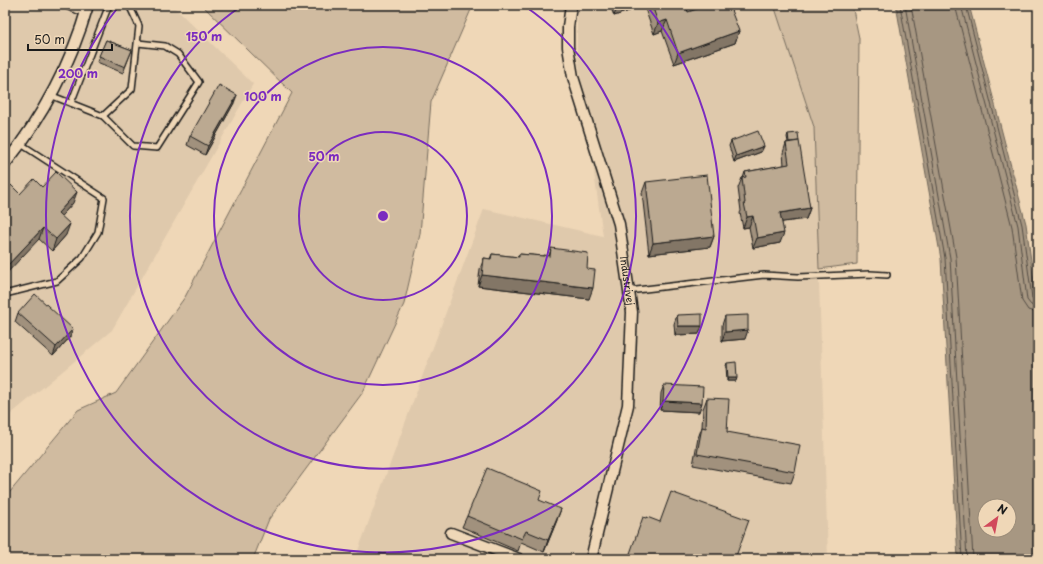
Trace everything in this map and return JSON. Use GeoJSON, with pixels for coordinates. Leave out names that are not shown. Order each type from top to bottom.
{"type":"FeatureCollection","features":[{"type":"Feature","properties":{"kind":"street"},"geometry":{"type":"LineString","coordinates":[[5,164],[21,144],[50,95],[69,57],[87,8],[70,5]]}},
{"type":"Feature","properties":{"kind":"street","name":"Industrivej"},"geometry":{"type":"LineString","coordinates":[[571,5],[568,27],[568,47],[573,77],[619,224],[632,312],[628,405],[590,559]]}},
{"type":"Feature","properties":{"kind":"street"},"geometry":{"type":"LineString","coordinates":[[451,532],[518,559]]}},
{"type":"Feature","properties":{"kind":"lane"},"geometry":{"type":"LineString","coordinates":[[71,103],[109,5]]}},
{"type":"Feature","properties":{"kind":"lane"},"geometry":{"type":"LineString","coordinates":[[103,116],[132,89],[139,26],[129,5]]}},
{"type":"Feature","properties":{"kind":"lane"},"geometry":{"type":"LineString","coordinates":[[50,95],[103,116],[133,146],[157,148],[199,82],[178,54],[165,46],[138,43]]}},
{"type":"Feature","properties":{"kind":"lane"},"geometry":{"type":"LineString","coordinates":[[5,294],[57,281],[82,258],[98,232],[104,198],[21,144]]}},
{"type":"Feature","properties":{"kind":"lane"},"geometry":{"type":"LineString","coordinates":[[628,291],[764,275],[798,277],[870,274],[887,275]]}},
{"type":"Feature","properties":{"kind":"shaded area"},"geometry":{"type":"Polygon","coordinates":[[[5,5],[172,5],[253,84],[112,330],[5,419],[5,5]]]}},
{"type":"Feature","properties":{"kind":"shaded area"},"geometry":{"type":"Polygon","coordinates":[[[202,5],[473,5],[431,102],[420,234],[404,304],[363,392],[269,519],[253,559],[5,559],[5,498],[78,410],[116,393],[185,297],[292,93],[202,5]]]}},
{"type":"Feature","properties":{"kind":"shaded area"},"geometry":{"type":"Polygon","coordinates":[[[579,5],[774,5],[814,127],[828,559],[355,559],[484,209],[603,236],[577,53],[577,14],[579,5]]]}},
{"type":"Feature","properties":{"kind":"shaded area"},"geometry":{"type":"Polygon","coordinates":[[[774,5],[852,5],[859,38],[857,264],[819,269],[814,127],[774,5]]]}},
{"type":"Feature","properties":{"kind":"water"},"geometry":{"type":"Polygon","coordinates":[[[896,5],[969,5],[1026,224],[1038,312],[1038,559],[958,559],[941,259],[896,5]]]}},
{"type":"Feature","properties":{"kind":"building"},"geometry":{"type":"Polygon","coordinates":[[[652,5],[686,5],[688,12],[708,5],[729,5],[739,31],[678,53],[667,20],[658,23],[652,5]]]}},
{"type":"Feature","properties":{"kind":"building"},"geometry":{"type":"Polygon","coordinates":[[[106,40],[132,50],[125,67],[99,56],[106,40]]]}},
{"type":"Feature","properties":{"kind":"building"},"geometry":{"type":"Polygon","coordinates":[[[219,85],[237,95],[208,146],[190,136],[219,85]]]}},
{"type":"Feature","properties":{"kind":"building"},"geometry":{"type":"Polygon","coordinates":[[[758,131],[764,146],[736,156],[731,141],[758,131]]]}},
{"type":"Feature","properties":{"kind":"building"},"geometry":{"type":"Polygon","coordinates":[[[798,133],[799,141],[789,142],[788,134],[798,133]]]}},
{"type":"Feature","properties":{"kind":"building"},"geometry":{"type":"Polygon","coordinates":[[[799,141],[810,208],[780,213],[784,233],[757,238],[753,216],[747,217],[742,178],[746,177],[745,172],[789,164],[786,143],[799,141]]]}},
{"type":"Feature","properties":{"kind":"building"},"geometry":{"type":"Polygon","coordinates":[[[56,172],[77,192],[58,213],[70,224],[56,239],[43,228],[5,268],[5,191],[11,185],[20,194],[34,179],[42,187],[56,172]]]}},
{"type":"Feature","properties":{"kind":"building"},"geometry":{"type":"Polygon","coordinates":[[[707,175],[714,236],[653,243],[646,182],[707,175]]]}},
{"type":"Feature","properties":{"kind":"building"},"geometry":{"type":"Polygon","coordinates":[[[551,248],[588,253],[587,269],[595,270],[593,288],[482,275],[484,258],[491,259],[492,254],[519,257],[519,254],[550,256],[551,248]]]}},
{"type":"Feature","properties":{"kind":"building"},"geometry":{"type":"Polygon","coordinates":[[[35,294],[73,329],[56,347],[18,313],[35,294]]]}},
{"type":"Feature","properties":{"kind":"building"},"geometry":{"type":"Polygon","coordinates":[[[702,314],[702,326],[678,326],[677,315],[702,314]]]}},
{"type":"Feature","properties":{"kind":"building"},"geometry":{"type":"Polygon","coordinates":[[[748,315],[748,330],[725,332],[725,316],[748,315]]]}},
{"type":"Feature","properties":{"kind":"building"},"geometry":{"type":"Polygon","coordinates":[[[736,362],[737,378],[728,378],[727,363],[736,362]]]}},
{"type":"Feature","properties":{"kind":"building"},"geometry":{"type":"Polygon","coordinates":[[[664,385],[703,387],[702,403],[663,401],[664,385]]]}},
{"type":"Feature","properties":{"kind":"building"},"geometry":{"type":"Polygon","coordinates":[[[707,398],[729,399],[727,432],[800,445],[795,472],[697,454],[702,427],[706,428],[707,398]]]}},
{"type":"Feature","properties":{"kind":"building"},"geometry":{"type":"Polygon","coordinates":[[[487,468],[542,491],[539,500],[561,509],[548,540],[526,531],[522,539],[467,516],[487,468]]]}},
{"type":"Feature","properties":{"kind":"building"},"geometry":{"type":"Polygon","coordinates":[[[671,492],[749,520],[735,559],[628,559],[643,517],[660,522],[671,492]]]}}]}
